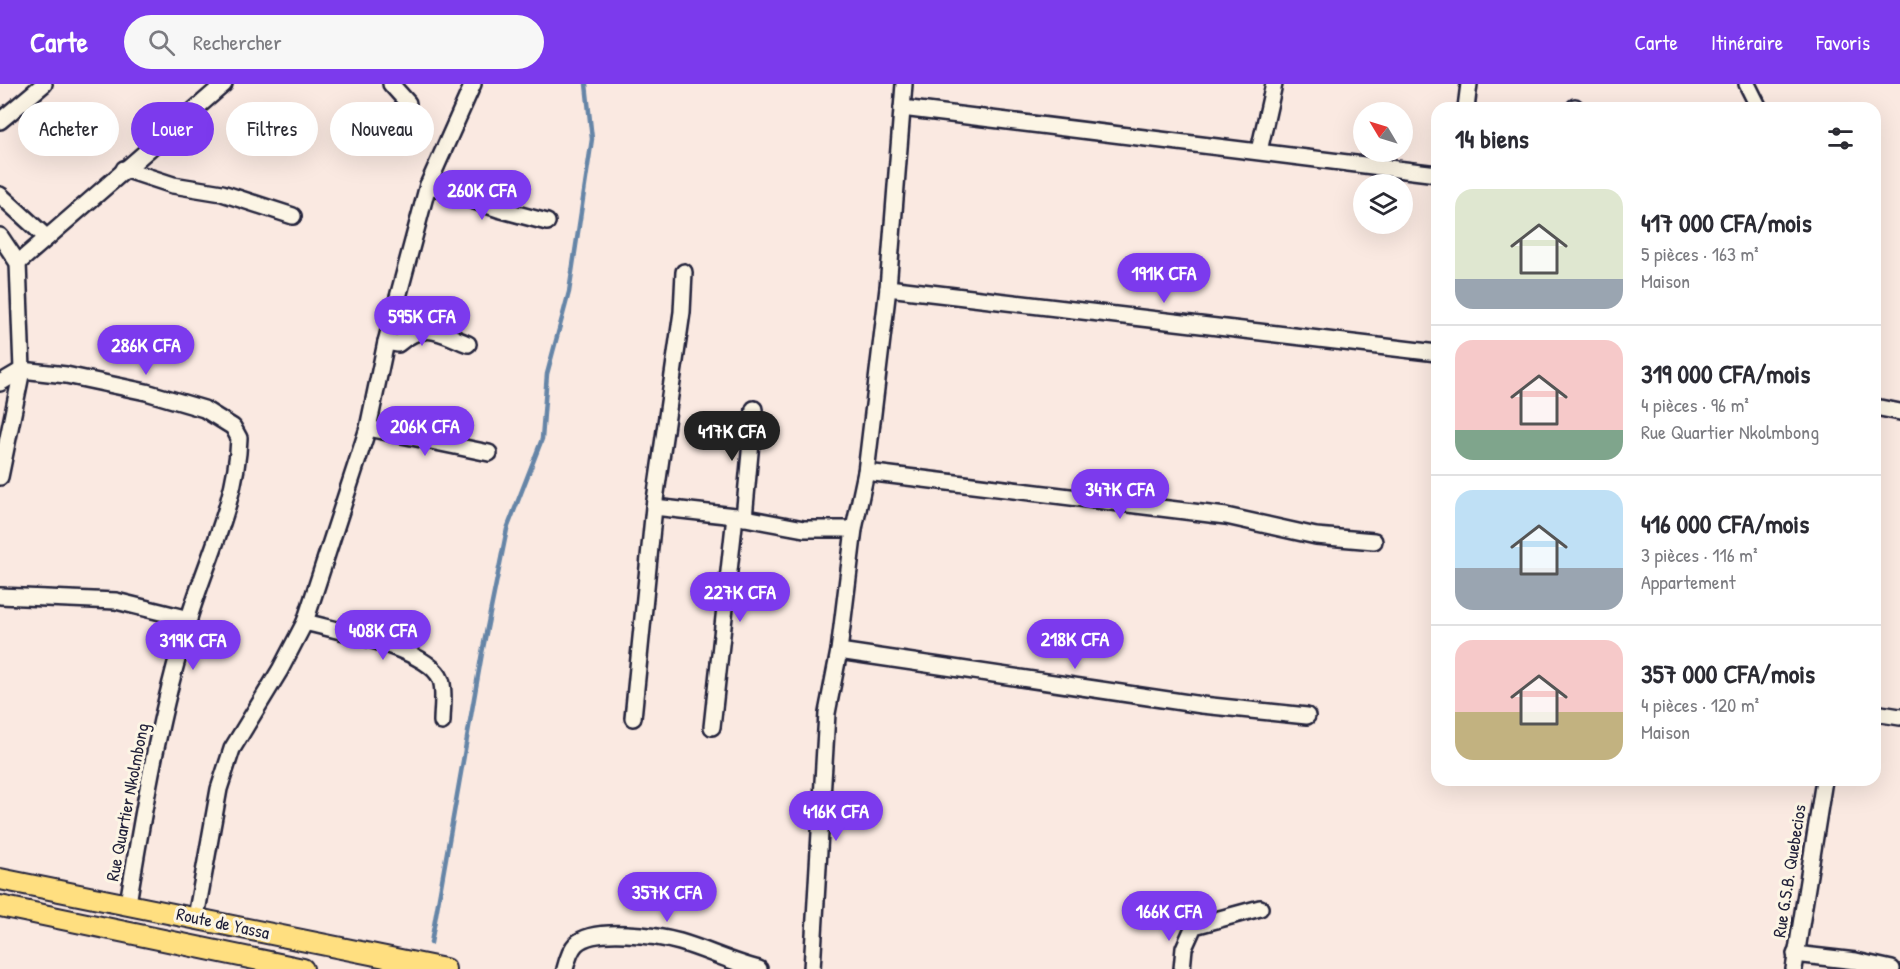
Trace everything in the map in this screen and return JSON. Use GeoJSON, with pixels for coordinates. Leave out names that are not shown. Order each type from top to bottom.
{"type":"FeatureCollection","features":[{"type":"Feature","properties":{"kind":"main road","name":"Route de Yassa"},"geometry":{"type":"LineString","coordinates":[[0,879],[128,903],[445,969]]}},
{"type":"Feature","properties":{"kind":"main road","name":"Route de Yassa"},"geometry":{"type":"LineString","coordinates":[[0,906],[303,969]]}},
{"type":"Feature","properties":{"kind":"street"},"geometry":{"type":"LineString","coordinates":[[0,121],[44,84]]}},
{"type":"Feature","properties":{"kind":"street"},"geometry":{"type":"LineString","coordinates":[[18,263],[224,84]]}},
{"type":"Feature","properties":{"kind":"street"},"geometry":{"type":"LineString","coordinates":[[391,84],[407,102]]}},
{"type":"Feature","properties":{"kind":"street"},"geometry":{"type":"LineString","coordinates":[[196,917],[219,789],[232,749],[280,670],[304,622],[368,428],[386,342],[428,185],[473,84]]}},
{"type":"Feature","properties":{"kind":"street"},"geometry":{"type":"LineString","coordinates":[[812,969],[827,713],[839,651],[854,530],[866,472],[888,288],[904,84]]}},
{"type":"Feature","properties":{"kind":"street"},"geometry":{"type":"LineString","coordinates":[[1259,152],[1274,84]]}},
{"type":"Feature","properties":{"kind":"street"},"geometry":{"type":"LineString","coordinates":[[1467,102],[1469,84]]}},
{"type":"Feature","properties":{"kind":"street"},"geometry":{"type":"LineString","coordinates":[[1747,84],[1756,102]]}},
{"type":"Feature","properties":{"kind":"street"},"geometry":{"type":"LineString","coordinates":[[902,108],[1431,173]]}},
{"type":"Feature","properties":{"kind":"street"},"geometry":{"type":"LineString","coordinates":[[124,169],[173,185],[222,193],[293,216]]}},
{"type":"Feature","properties":{"kind":"street"},"geometry":{"type":"LineString","coordinates":[[428,185],[498,209],[548,222]]}},
{"type":"Feature","properties":{"kind":"street"},"geometry":{"type":"LineString","coordinates":[[0,195],[47,238]]}},
{"type":"Feature","properties":{"kind":"street"},"geometry":{"type":"LineString","coordinates":[[0,236],[18,263],[22,370],[0,477]]}},
{"type":"Feature","properties":{"kind":"street"},"geometry":{"type":"LineString","coordinates":[[633,718],[654,507],[682,312],[684,272]]}},
{"type":"Feature","properties":{"kind":"street"},"geometry":{"type":"LineString","coordinates":[[888,288],[1431,352]]}},
{"type":"Feature","properties":{"kind":"street"},"geometry":{"type":"LineString","coordinates":[[386,342],[398,344],[411,332],[429,328],[468,344]]}},
{"type":"Feature","properties":{"kind":"street"},"geometry":{"type":"LineString","coordinates":[[0,383],[22,370]]}},
{"type":"Feature","properties":{"kind":"street","name":"Rue Quartier Nkolmbong"},"geometry":{"type":"LineString","coordinates":[[22,370],[66,375],[204,409],[236,432],[239,446],[228,505],[189,619],[149,773],[128,903]]}},
{"type":"Feature","properties":{"kind":"street"},"geometry":{"type":"LineString","coordinates":[[1881,408],[1900,412]]}},
{"type":"Feature","properties":{"kind":"street"},"geometry":{"type":"LineString","coordinates":[[712,727],[754,409]]}},
{"type":"Feature","properties":{"kind":"street"},"geometry":{"type":"LineString","coordinates":[[368,428],[489,453]]}},
{"type":"Feature","properties":{"kind":"street"},"geometry":{"type":"LineString","coordinates":[[866,472],[1226,516],[1316,536],[1374,541]]}},
{"type":"Feature","properties":{"kind":"street"},"geometry":{"type":"LineString","coordinates":[[654,507],[740,517],[804,529],[854,530]]}},
{"type":"Feature","properties":{"kind":"street"},"geometry":{"type":"LineString","coordinates":[[0,596],[116,601],[189,619]]}},
{"type":"Feature","properties":{"kind":"street"},"geometry":{"type":"LineString","coordinates":[[304,622],[370,638],[430,665],[442,681],[442,722]]}},
{"type":"Feature","properties":{"kind":"street"},"geometry":{"type":"LineString","coordinates":[[839,651],[1202,705],[1307,716]]}},
{"type":"Feature","properties":{"kind":"street"},"geometry":{"type":"LineString","coordinates":[[1881,714],[1900,717]]}},
{"type":"Feature","properties":{"kind":"street","name":"Rue G.S.B. Quebecios"},"geometry":{"type":"LineString","coordinates":[[1795,962],[1823,786]]}},
{"type":"Feature","properties":{"kind":"street"},"geometry":{"type":"LineString","coordinates":[[1182,969],[1185,948],[1194,926],[1260,908]]}},
{"type":"Feature","properties":{"kind":"street"},"geometry":{"type":"LineString","coordinates":[[565,969],[577,943],[599,935],[638,935],[679,942],[733,963],[759,969]]}},
{"type":"Feature","properties":{"kind":"street"},"geometry":{"type":"LineString","coordinates":[[1795,962],[1856,961],[1892,969]]}},
{"type":"Feature","properties":{"kind":"waterway"},"geometry":{"type":"LineString","coordinates":[[431,943],[482,653],[507,529],[542,439],[547,374],[569,292],[592,139],[586,84]]}}]}
